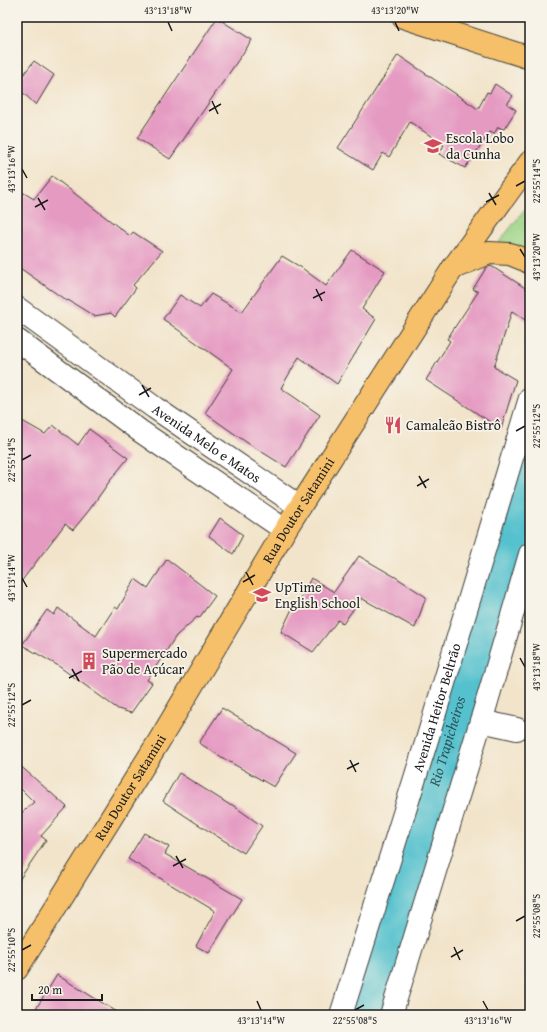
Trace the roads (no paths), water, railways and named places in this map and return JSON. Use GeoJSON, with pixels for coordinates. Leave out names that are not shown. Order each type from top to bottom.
{"type":"FeatureCollection","features":[{"type":"Feature","properties":{"kind":"main road"},"geometry":{"type":"LineString","coordinates":[[403,17],[530,58]]}},
{"type":"Feature","properties":{"kind":"main road","name":"Rua Doutor Satamini"},"geometry":{"type":"LineString","coordinates":[[17,969],[159,741],[285,530],[453,268],[530,162]]}},
{"type":"Feature","properties":{"kind":"main road"},"geometry":{"type":"LineString","coordinates":[[453,268],[489,253],[510,254],[530,263]]}},
{"type":"Feature","properties":{"kind":"street","name":"Avenida Melo e Matos"},"geometry":{"type":"LineString","coordinates":[[17,308],[155,408],[300,507]]}},
{"type":"Feature","properties":{"kind":"street"},"geometry":{"type":"LineString","coordinates":[[40,357],[55,335]]}},
{"type":"Feature","properties":{"kind":"street","name":"Avenida Melo e Matos"},"geometry":{"type":"LineString","coordinates":[[17,340],[140,431],[285,530]]}},
{"type":"Feature","properties":{"kind":"street","name":"Avenida Heitor Beltrão"},"geometry":{"type":"LineString","coordinates":[[341,1015],[426,744],[530,398]]}},
{"type":"Feature","properties":{"kind":"street"},"geometry":{"type":"LineString","coordinates":[[140,431],[155,408]]}},
{"type":"Feature","properties":{"kind":"street"},"geometry":{"type":"LineString","coordinates":[[391,1015],[530,554]]}},
{"type":"Feature","properties":{"kind":"street"},"geometry":{"type":"LineString","coordinates":[[483,714],[518,722]]}},
{"type":"Feature","properties":{"kind":"waterway","name":"Rio Trapicheiros"},"geometry":{"type":"LineString","coordinates":[[365,1015],[530,467]]}},
{"type":"Feature","properties":{"kind":"place","name":"Escola Lobo da Cunha"},"geometry":{"type":"Point","coordinates":[433,146]}},
{"type":"Feature","properties":{"kind":"place","name":"Camaleão Bistrô"},"geometry":{"type":"Point","coordinates":[393,425]}},
{"type":"Feature","properties":{"kind":"place","name":"UpTime English School"},"geometry":{"type":"Point","coordinates":[262,595]}},
{"type":"Feature","properties":{"kind":"place","name":"Supermercado Pão de Açúcar"},"geometry":{"type":"Point","coordinates":[89,661]}}]}
